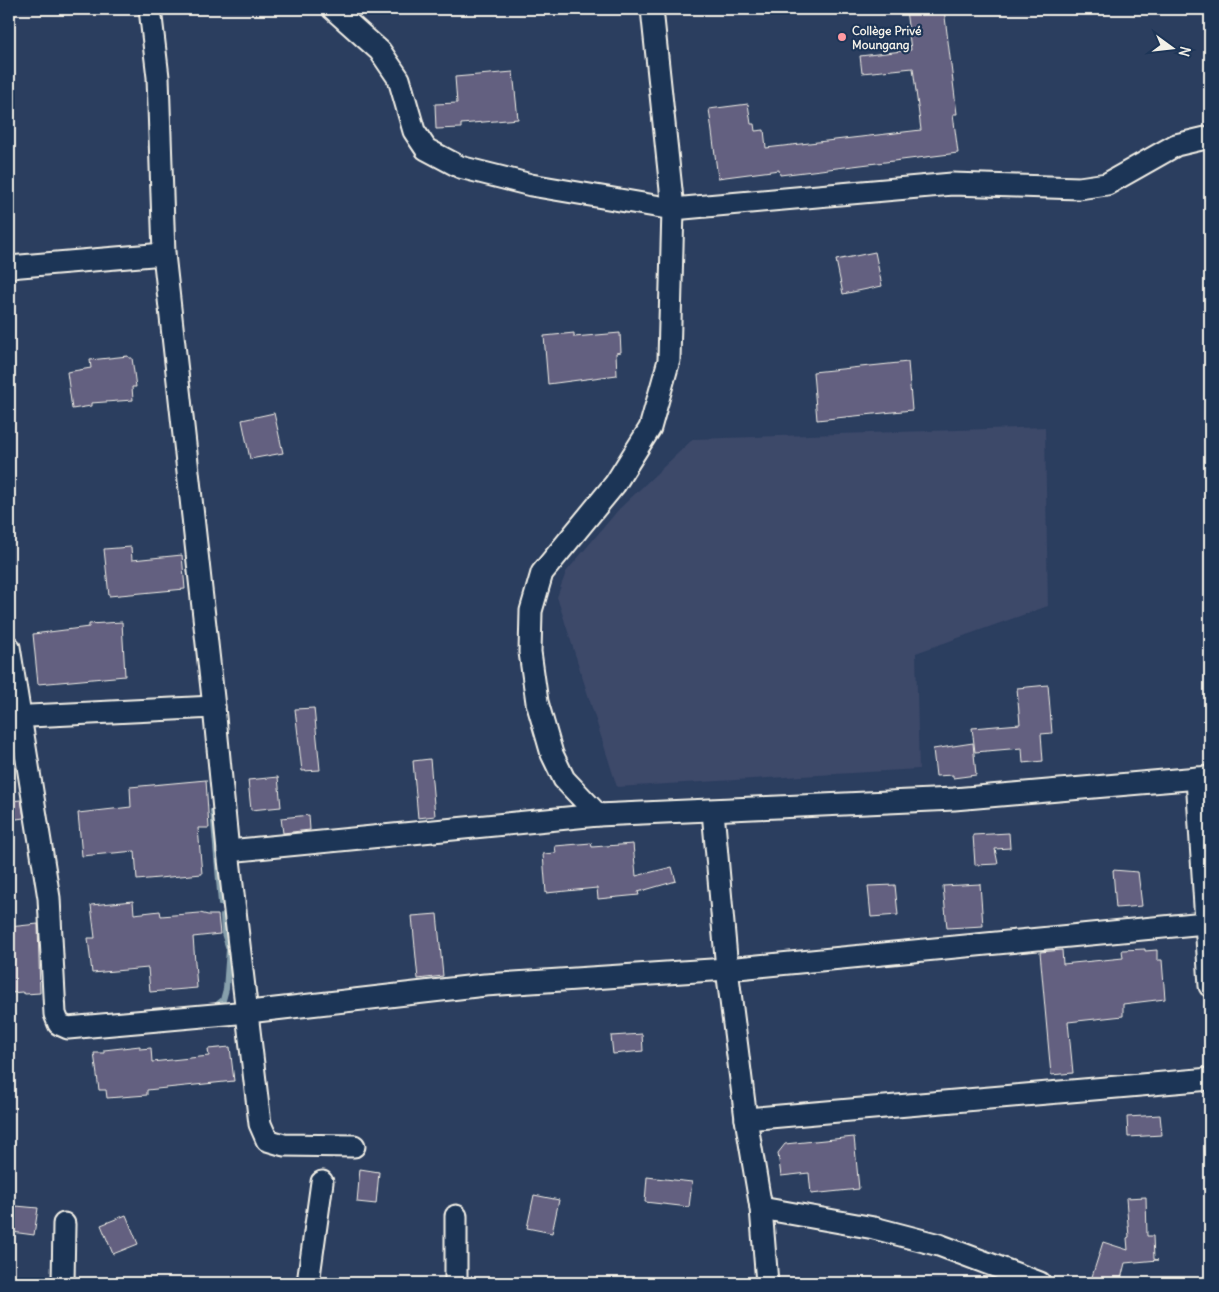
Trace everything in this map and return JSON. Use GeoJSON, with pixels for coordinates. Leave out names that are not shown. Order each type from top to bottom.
{"type":"FeatureCollection","features":[{"type":"Feature","properties":{"kind":"street"},"geometry":{"type":"LineString","coordinates":[[150,9],[158,77],[164,254],[228,851],[260,1124],[267,1140],[284,1145],[354,1146]]}},
{"type":"Feature","properties":{"kind":"street"},"geometry":{"type":"LineString","coordinates":[[333,9],[380,52],[399,79],[414,131],[426,149],[460,167],[531,185],[673,209],[952,184],[1080,188],[1107,184],[1176,145],[1210,137]]}},
{"type":"Feature","properties":{"kind":"street"},"geometry":{"type":"LineString","coordinates":[[598,815],[564,780],[552,754],[537,702],[530,652],[531,611],[542,573],[615,484],[650,428],[670,360],[673,209],[652,9]]}},
{"type":"Feature","properties":{"kind":"street"},"geometry":{"type":"LineString","coordinates":[[9,267],[164,254]]}},
{"type":"Feature","properties":{"kind":"street"},"geometry":{"type":"LineString","coordinates":[[9,647],[14,716],[49,898],[54,1014],[59,1024],[68,1028],[248,1012],[485,985],[727,969],[1205,923]]}},
{"type":"Feature","properties":{"kind":"street"},"geometry":{"type":"LineString","coordinates":[[14,716],[214,707]]}},
{"type":"Feature","properties":{"kind":"street"},"geometry":{"type":"LineString","coordinates":[[228,851],[598,815],[954,799],[1204,777],[1205,923],[1210,986]]}},
{"type":"Feature","properties":{"kind":"street"},"geometry":{"type":"LineString","coordinates":[[713,811],[727,969],[746,1118],[760,1208],[767,1283]]}},
{"type":"Feature","properties":{"kind":"street"},"geometry":{"type":"LineString","coordinates":[[746,1118],[1210,1079]]}},
{"type":"Feature","properties":{"kind":"street"},"geometry":{"type":"LineString","coordinates":[[308,1283],[322,1182]]}},
{"type":"Feature","properties":{"kind":"street"},"geometry":{"type":"LineString","coordinates":[[760,1208],[874,1228],[939,1245],[1040,1283]]}},
{"type":"Feature","properties":{"kind":"street"},"geometry":{"type":"LineString","coordinates":[[456,1216],[456,1283]]}},
{"type":"Feature","properties":{"kind":"street"},"geometry":{"type":"LineString","coordinates":[[63,1283],[64,1224]]}},
{"type":"Feature","properties":{"kind":"shaded area"},"geometry":{"type":"Polygon","coordinates":[[[1045,427],[1048,606],[916,653],[919,769],[617,787],[557,597],[566,572],[619,509],[693,439],[1045,427]]]}},
{"type":"Feature","properties":{"kind":"building"},"geometry":{"type":"Polygon","coordinates":[[[944,9],[957,114],[953,114],[958,153],[780,175],[779,170],[718,178],[709,109],[748,104],[751,124],[754,124],[755,131],[764,130],[766,148],[921,130],[913,68],[862,73],[860,56],[911,50],[906,10],[944,9]]]}},
{"type":"Feature","properties":{"kind":"building"},"geometry":{"type":"Polygon","coordinates":[[[513,72],[518,119],[461,124],[461,128],[436,129],[435,104],[457,103],[455,77],[513,72]]]}},
{"type":"Feature","properties":{"kind":"building"},"geometry":{"type":"Polygon","coordinates":[[[875,252],[882,286],[843,294],[836,260],[875,252]]]}},
{"type":"Feature","properties":{"kind":"building"},"geometry":{"type":"Polygon","coordinates":[[[574,333],[574,337],[620,333],[621,352],[616,353],[617,375],[548,384],[544,336],[574,333]]]}},
{"type":"Feature","properties":{"kind":"building"},"geometry":{"type":"Polygon","coordinates":[[[128,356],[132,358],[136,387],[132,387],[133,400],[91,403],[91,406],[72,409],[67,372],[91,368],[90,360],[128,356]]]}},
{"type":"Feature","properties":{"kind":"building"},"geometry":{"type":"Polygon","coordinates":[[[908,362],[912,410],[817,420],[813,372],[908,362]]]}},
{"type":"Feature","properties":{"kind":"building"},"geometry":{"type":"Polygon","coordinates":[[[274,413],[283,453],[250,459],[242,420],[274,413]]]}},
{"type":"Feature","properties":{"kind":"building"},"geometry":{"type":"Polygon","coordinates":[[[131,547],[132,560],[182,555],[185,589],[109,596],[104,549],[131,547]]]}},
{"type":"Feature","properties":{"kind":"building"},"geometry":{"type":"Polygon","coordinates":[[[122,622],[125,676],[38,684],[33,634],[89,627],[89,624],[122,622]]]}},
{"type":"Feature","properties":{"kind":"building"},"geometry":{"type":"Polygon","coordinates":[[[1048,685],[1052,733],[1041,734],[1043,761],[1023,763],[1022,748],[975,752],[972,728],[1020,724],[1017,688],[1048,685]]]}},
{"type":"Feature","properties":{"kind":"building"},"geometry":{"type":"Polygon","coordinates":[[[314,708],[320,770],[302,771],[295,709],[314,708]]]}},
{"type":"Feature","properties":{"kind":"building"},"geometry":{"type":"Polygon","coordinates":[[[973,743],[976,775],[953,778],[953,775],[936,776],[933,749],[973,743]]]}},
{"type":"Feature","properties":{"kind":"building"},"geometry":{"type":"Polygon","coordinates":[[[430,759],[435,816],[418,818],[413,761],[430,759]]]}},
{"type":"Feature","properties":{"kind":"building"},"geometry":{"type":"Polygon","coordinates":[[[278,777],[281,807],[251,810],[248,780],[278,777]]]}},
{"type":"Feature","properties":{"kind":"building"},"geometry":{"type":"Polygon","coordinates":[[[206,780],[209,828],[198,828],[202,874],[137,880],[135,851],[82,856],[78,813],[131,807],[130,787],[206,780]]]}},
{"type":"Feature","properties":{"kind":"building"},"geometry":{"type":"Polygon","coordinates":[[[21,800],[24,818],[9,820],[9,801],[21,800]]]}},
{"type":"Feature","properties":{"kind":"building"},"geometry":{"type":"Polygon","coordinates":[[[309,815],[310,830],[283,833],[281,818],[309,815]]]}},
{"type":"Feature","properties":{"kind":"building"},"geometry":{"type":"Polygon","coordinates":[[[1009,833],[1010,848],[995,849],[998,864],[975,865],[973,835],[1009,833]]]}},
{"type":"Feature","properties":{"kind":"building"},"geometry":{"type":"Polygon","coordinates":[[[591,843],[592,847],[633,844],[636,876],[672,867],[676,881],[638,892],[639,895],[598,899],[597,888],[546,893],[543,854],[556,853],[555,846],[591,843]]]}},
{"type":"Feature","properties":{"kind":"building"},"geometry":{"type":"Polygon","coordinates":[[[1113,870],[1138,872],[1142,906],[1116,908],[1113,870]]]}},
{"type":"Feature","properties":{"kind":"building"},"geometry":{"type":"Polygon","coordinates":[[[980,884],[983,926],[947,928],[943,886],[980,884]]]}},
{"type":"Feature","properties":{"kind":"building"},"geometry":{"type":"Polygon","coordinates":[[[895,885],[898,915],[871,917],[868,886],[895,885]]]}},
{"type":"Feature","properties":{"kind":"building"},"geometry":{"type":"Polygon","coordinates":[[[133,901],[134,914],[160,911],[161,916],[200,913],[218,915],[220,934],[193,937],[197,988],[150,992],[148,968],[92,973],[88,938],[95,938],[91,905],[133,901]]]}},
{"type":"Feature","properties":{"kind":"building"},"geometry":{"type":"Polygon","coordinates":[[[437,914],[443,976],[418,979],[412,916],[437,914]]]}},
{"type":"Feature","properties":{"kind":"building"},"geometry":{"type":"Polygon","coordinates":[[[38,924],[40,993],[11,993],[9,927],[38,924]]]}},
{"type":"Feature","properties":{"kind":"building"},"geometry":{"type":"Polygon","coordinates":[[[1145,949],[1145,951],[1157,950],[1157,960],[1162,960],[1165,999],[1123,1004],[1123,1016],[1068,1022],[1073,1073],[1051,1075],[1040,952],[1062,950],[1063,964],[1123,958],[1122,950],[1145,949]]]}},
{"type":"Feature","properties":{"kind":"building"},"geometry":{"type":"Polygon","coordinates":[[[642,1034],[643,1051],[613,1054],[611,1036],[642,1034]]]}},
{"type":"Feature","properties":{"kind":"building"},"geometry":{"type":"Polygon","coordinates":[[[140,1046],[140,1049],[151,1048],[152,1062],[209,1056],[208,1049],[230,1047],[234,1081],[147,1090],[147,1095],[107,1098],[106,1090],[99,1090],[94,1053],[104,1053],[104,1050],[140,1046]]]}},
{"type":"Feature","properties":{"kind":"building"},"geometry":{"type":"Polygon","coordinates":[[[1160,1115],[1162,1135],[1128,1137],[1127,1117],[1160,1115]]]}},
{"type":"Feature","properties":{"kind":"building"},"geometry":{"type":"Polygon","coordinates":[[[854,1137],[859,1189],[811,1194],[809,1173],[781,1176],[778,1153],[785,1144],[854,1137]]]}},
{"type":"Feature","properties":{"kind":"building"},"geometry":{"type":"Polygon","coordinates":[[[360,1169],[379,1172],[376,1204],[357,1202],[360,1169]]]}},
{"type":"Feature","properties":{"kind":"building"},"geometry":{"type":"Polygon","coordinates":[[[647,1177],[692,1182],[689,1207],[645,1202],[647,1177]]]}},
{"type":"Feature","properties":{"kind":"building"},"geometry":{"type":"Polygon","coordinates":[[[534,1195],[559,1200],[552,1233],[527,1228],[534,1195]]]}},
{"type":"Feature","properties":{"kind":"building"},"geometry":{"type":"Polygon","coordinates":[[[1146,1197],[1147,1236],[1153,1236],[1154,1259],[1158,1260],[1125,1263],[1120,1283],[1090,1283],[1103,1242],[1128,1250],[1126,1198],[1146,1197]]]}},
{"type":"Feature","properties":{"kind":"building"},"geometry":{"type":"Polygon","coordinates":[[[16,1206],[38,1208],[34,1235],[12,1232],[16,1206]]]}},
{"type":"Feature","properties":{"kind":"building"},"geometry":{"type":"Polygon","coordinates":[[[126,1215],[138,1244],[113,1254],[101,1225],[126,1215]]]}},
{"type":"Feature","properties":{"kind":"waterway"},"geometry":{"type":"LineString","coordinates":[[213,811],[221,903]]}},
{"type":"Feature","properties":{"kind":"waterway"},"geometry":{"type":"LineString","coordinates":[[213,1008],[223,1000],[226,989],[229,949],[224,933],[223,916]]}},
{"type":"Feature","properties":{"kind":"place","name":"Collège Privé Moungang"},"geometry":{"type":"Point","coordinates":[842,37]}}]}
